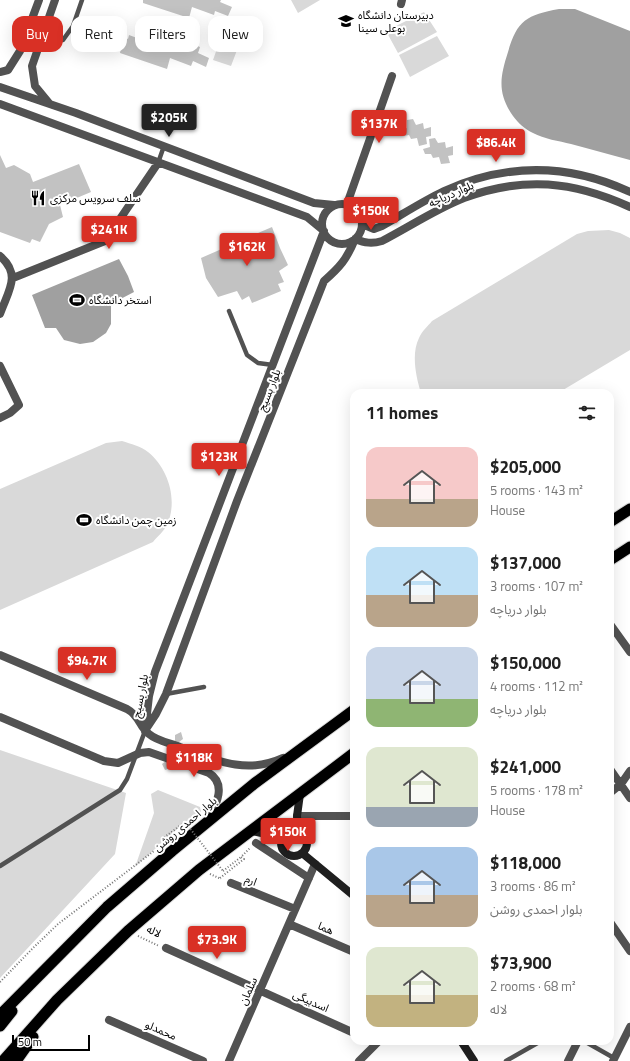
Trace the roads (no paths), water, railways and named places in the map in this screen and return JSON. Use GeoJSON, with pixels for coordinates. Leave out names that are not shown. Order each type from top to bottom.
{"type":"FeatureCollection","features":[{"type":"Feature","properties":{"kind":"highway"},"geometry":{"type":"LineString","coordinates":[[614,519],[630,509]]}},
{"type":"Feature","properties":{"kind":"highway"},"geometry":{"type":"LineString","coordinates":[[614,557],[630,547]]}},
{"type":"Feature","properties":{"kind":"highway","name":"بلوار احمدی روشن"},"geometry":{"type":"LineString","coordinates":[[44,972],[107,907],[255,783],[350,713]]}},
{"type":"Feature","properties":{"kind":"highway"},"geometry":{"type":"LineString","coordinates":[[3,1061],[58,1000],[128,931],[199,870],[350,756]]}},
{"type":"Feature","properties":{"kind":"highway"},"geometry":{"type":"LineString","coordinates":[[0,1015],[44,972]]}},
{"type":"Feature","properties":{"kind":"highway"},"geometry":{"type":"LineString","coordinates":[[0,1026],[44,972]]}},
{"type":"Feature","properties":{"kind":"highway"},"geometry":{"type":"LineString","coordinates":[[16,1061],[58,1000]]}},
{"type":"Feature","properties":{"kind":"main road"},"geometry":{"type":"LineString","coordinates":[[298,830],[297,816],[300,794]]}},
{"type":"Feature","properties":{"kind":"main road"},"geometry":{"type":"LineString","coordinates":[[252,830],[281,840]]}},
{"type":"Feature","properties":{"kind":"main road"},"geometry":{"type":"LineString","coordinates":[[298,830],[306,838],[305,849],[302,853],[296,856],[290,855],[281,847],[281,840],[287,832],[298,830]]}},
{"type":"Feature","properties":{"kind":"main road"},"geometry":{"type":"LineString","coordinates":[[302,853],[350,893]]}},
{"type":"Feature","properties":{"kind":"main road"},"geometry":{"type":"LineString","coordinates":[[464,1045],[474,1061]]}},
{"type":"Feature","properties":{"kind":"street"},"geometry":{"type":"LineString","coordinates":[[33,16],[39,0]]}},
{"type":"Feature","properties":{"kind":"street"},"geometry":{"type":"LineString","coordinates":[[49,16],[55,0]]}},
{"type":"Feature","properties":{"kind":"street"},"geometry":{"type":"LineString","coordinates":[[0,72],[8,70],[19,52]]}},
{"type":"Feature","properties":{"kind":"street"},"geometry":{"type":"LineString","coordinates":[[37,52],[32,66],[35,86],[49,104]]}},
{"type":"Feature","properties":{"kind":"street"},"geometry":{"type":"LineString","coordinates":[[347,204],[392,76]]}},
{"type":"Feature","properties":{"kind":"street"},"geometry":{"type":"LineString","coordinates":[[0,87],[164,146],[314,203],[334,206]]}},
{"type":"Feature","properties":{"kind":"street"},"geometry":{"type":"LineString","coordinates":[[0,104],[307,217],[324,231],[332,241],[338,243],[344,244],[355,239],[359,235],[362,218],[354,207],[347,204],[334,206],[329,209],[323,219],[324,231]]}},
{"type":"Feature","properties":{"kind":"street"},"geometry":{"type":"LineString","coordinates":[[13,278],[105,241],[158,163]]}},
{"type":"Feature","properties":{"kind":"street","name":"بلوار دریاچه"},"geometry":{"type":"LineString","coordinates":[[362,224],[374,228],[382,226],[431,198],[458,185],[487,175],[515,170],[544,170],[574,174],[597,179],[630,192]]}},
{"type":"Feature","properties":{"kind":"street","name":"بلوار دریاچه"},"geometry":{"type":"LineString","coordinates":[[355,239],[374,244],[463,198],[503,188],[527,184],[548,184],[575,187],[595,192],[630,206]]}},
{"type":"Feature","properties":{"kind":"street","name":"بلوار بسیج"},"geometry":{"type":"LineString","coordinates":[[145,731],[149,696],[155,672],[324,231]]}},
{"type":"Feature","properties":{"kind":"street","name":"بلوار بسیج"},"geometry":{"type":"LineString","coordinates":[[145,731],[166,694],[237,501],[324,281],[336,271],[348,256],[355,239]]}},
{"type":"Feature","properties":{"kind":"street"},"geometry":{"type":"LineString","coordinates":[[0,256],[8,262],[13,278],[0,314]]}},
{"type":"Feature","properties":{"kind":"street"},"geometry":{"type":"LineString","coordinates":[[0,366],[19,404],[10,413],[0,418]]}},
{"type":"Feature","properties":{"kind":"street"},"geometry":{"type":"LineString","coordinates":[[614,630],[630,652]]}},
{"type":"Feature","properties":{"kind":"street"},"geometry":{"type":"LineString","coordinates":[[0,655],[127,709],[136,715],[145,731],[153,737],[209,758],[251,767],[271,764],[300,750]]}},
{"type":"Feature","properties":{"kind":"street"},"geometry":{"type":"LineString","coordinates":[[0,717],[104,761],[118,763],[140,753],[149,752],[209,773],[215,778],[218,785],[219,795],[208,822]]}},
{"type":"Feature","properties":{"kind":"street"},"geometry":{"type":"LineString","coordinates":[[614,790],[621,784],[630,771]]}},
{"type":"Feature","properties":{"kind":"street"},"geometry":{"type":"LineString","coordinates":[[614,774],[630,798]]}},
{"type":"Feature","properties":{"kind":"street"},"geometry":{"type":"LineString","coordinates":[[297,816],[350,816]]}},
{"type":"Feature","properties":{"kind":"street"},"geometry":{"type":"LineString","coordinates":[[256,843],[309,878]]}},
{"type":"Feature","properties":{"kind":"street","name":"سلمان"},"geometry":{"type":"LineString","coordinates":[[229,1061],[315,864]]}},
{"type":"Feature","properties":{"kind":"street","name":"ارم"},"geometry":{"type":"LineString","coordinates":[[231,883],[295,909]]}},
{"type":"Feature","properties":{"kind":"street","name":"هما"},"geometry":{"type":"LineString","coordinates":[[289,924],[350,950]]}},
{"type":"Feature","properties":{"kind":"street"},"geometry":{"type":"LineString","coordinates":[[614,928],[630,951]]}},
{"type":"Feature","properties":{"kind":"street","name":"لاله"},"geometry":{"type":"LineString","coordinates":[[166,948],[260,990]]}},
{"type":"Feature","properties":{"kind":"street","name":"اسدبیگی"},"geometry":{"type":"LineString","coordinates":[[260,990],[350,1030]]}},
{"type":"Feature","properties":{"kind":"street","name":"محمدلو"},"geometry":{"type":"LineString","coordinates":[[109,1020],[204,1061]]}},
{"type":"Feature","properties":{"kind":"street"},"geometry":{"type":"LineString","coordinates":[[613,1060],[630,1027]]}},
{"type":"Feature","properties":{"kind":"street"},"geometry":{"type":"LineString","coordinates":[[359,1061],[373,1045]]}},
{"type":"Feature","properties":{"kind":"street"},"geometry":{"type":"LineString","coordinates":[[568,1061],[576,1045]]}},
{"type":"Feature","properties":{"kind":"lane"},"geometry":{"type":"LineString","coordinates":[[63,40],[73,26],[82,0]]}},
{"type":"Feature","properties":{"kind":"lane"},"geometry":{"type":"LineString","coordinates":[[158,163],[164,146]]}},
{"type":"Feature","properties":{"kind":"lane"},"geometry":{"type":"LineString","coordinates":[[229,311],[247,355],[258,363],[273,366]]}},
{"type":"Feature","properties":{"kind":"lane"},"geometry":{"type":"LineString","coordinates":[[166,694],[204,686]]}},
{"type":"Feature","properties":{"kind":"lane"},"geometry":{"type":"LineString","coordinates":[[0,866],[120,790],[127,779],[145,731]]}},
{"type":"Feature","properties":{"kind":"lane"},"geometry":{"type":"LineString","coordinates":[[506,1061],[534,1045]]}},
{"type":"Feature","properties":{"kind":"lane"},"geometry":{"type":"LineString","coordinates":[[590,1045],[613,1060]]}},
{"type":"Feature","properties":{"kind":"place","name":"دبیرستان دانشگاه بوعلی سینا"},"geometry":{"type":"Point","coordinates":[346,21]}},
{"type":"Feature","properties":{"kind":"place","name":"سلف سرویس مرکزی"},"geometry":{"type":"Point","coordinates":[38,198]}},
{"type":"Feature","properties":{"kind":"place","name":"استخر دانشگاه"},"geometry":{"type":"Point","coordinates":[77,300]}},
{"type":"Feature","properties":{"kind":"place","name":"زمین چمن دانشگاه"},"geometry":{"type":"Point","coordinates":[84,520]}}]}
